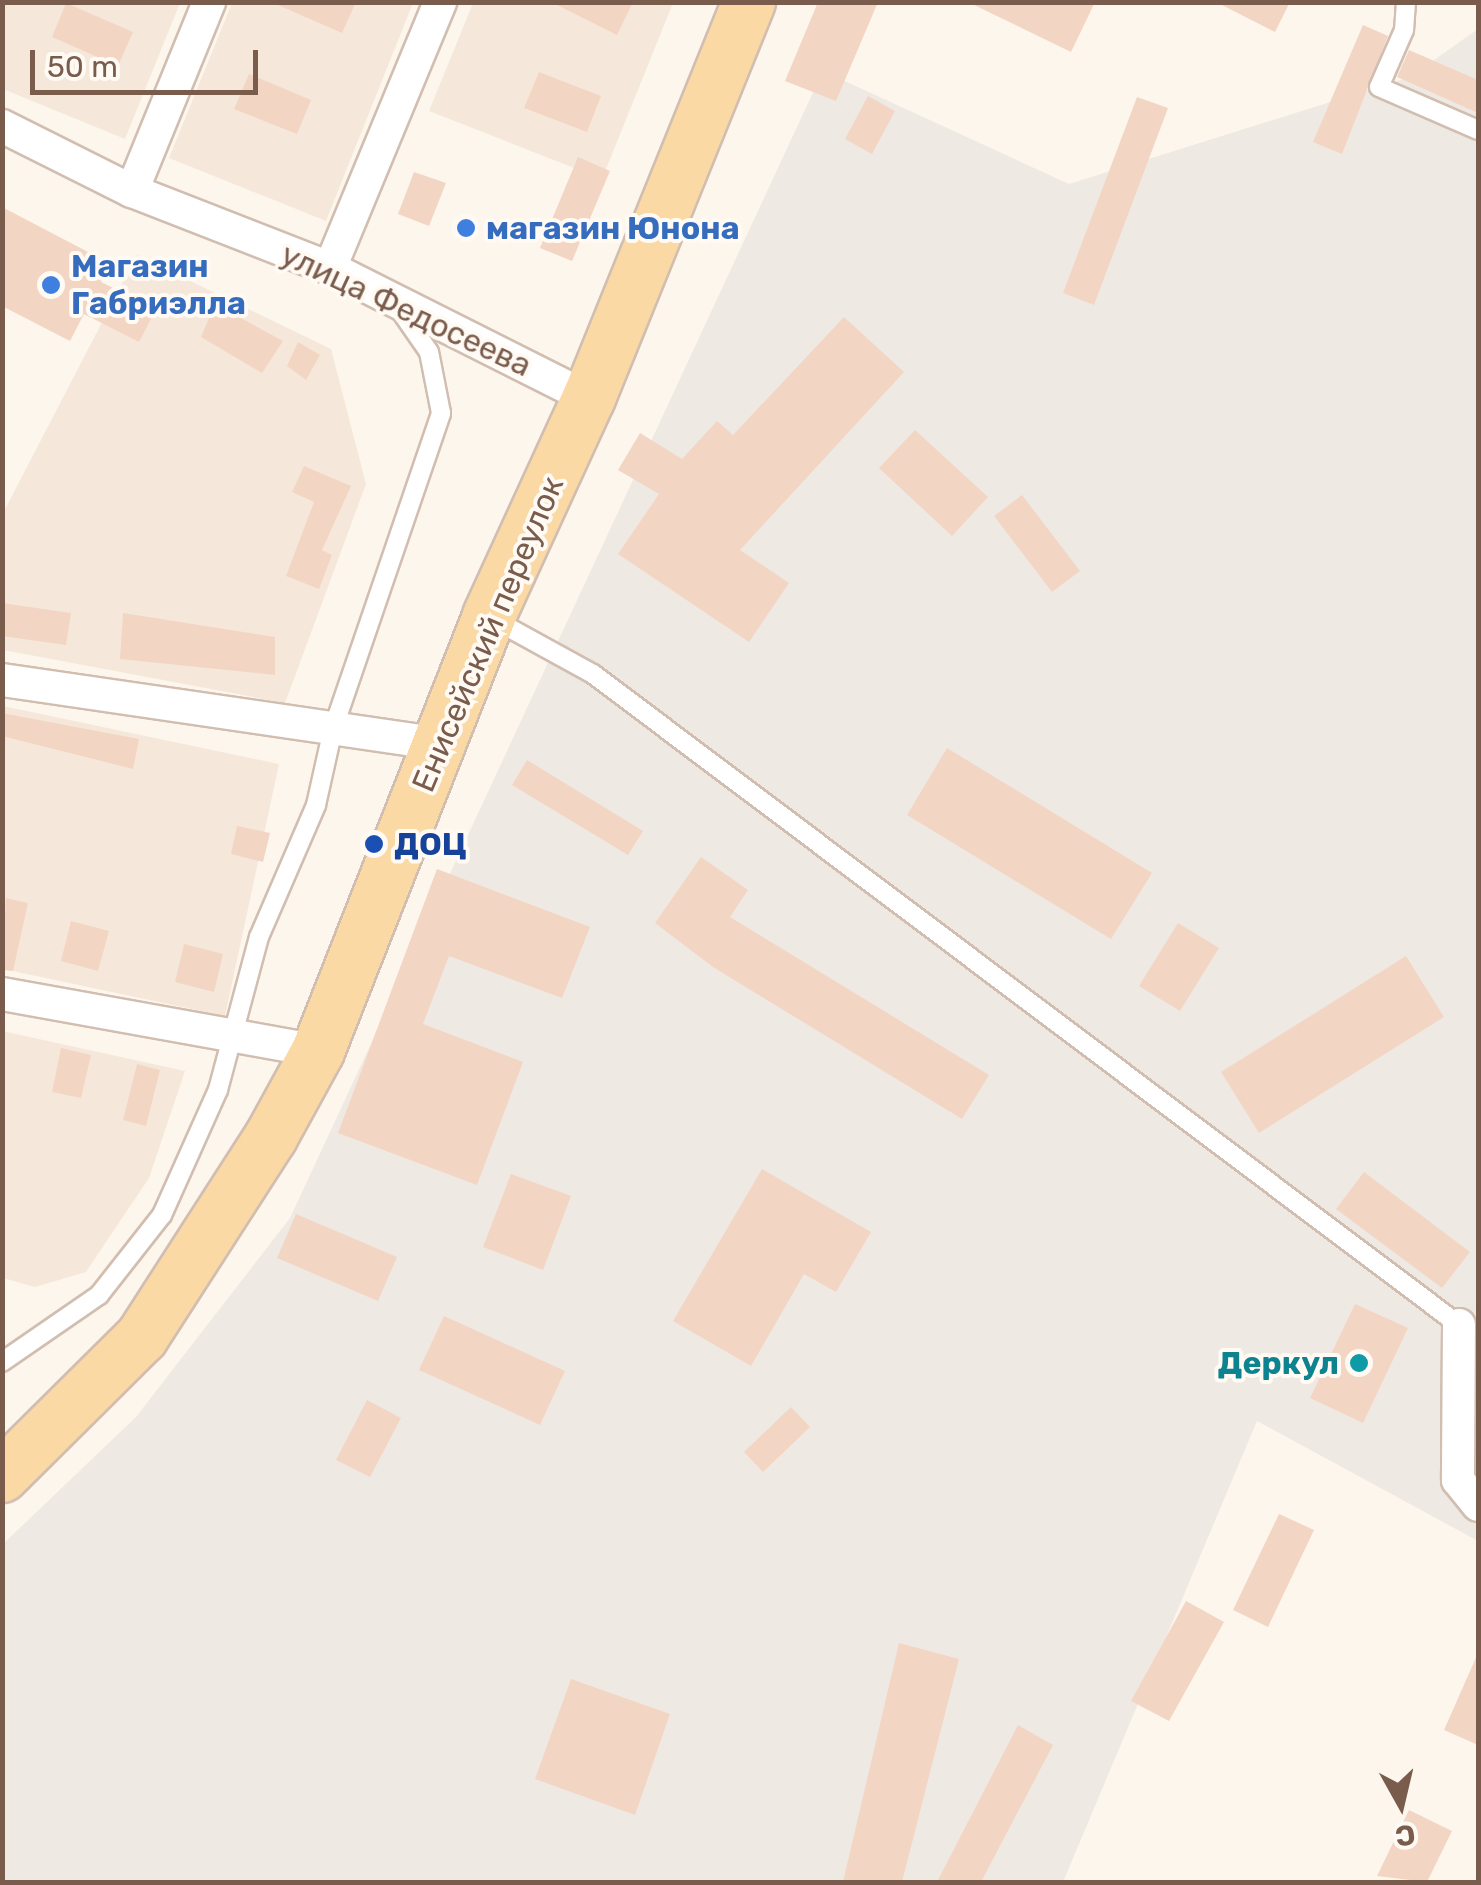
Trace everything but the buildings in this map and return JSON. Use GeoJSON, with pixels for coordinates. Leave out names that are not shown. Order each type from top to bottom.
{"type":"FeatureCollection","features":[{"type":"Feature","properties":{"kind":"main road","name":"Енисейский переулок"},"geometry":{"type":"LineString","coordinates":[[2,1476],[142,1337],[318,1051],[489,616],[590,398],[749,2]]}},
{"type":"Feature","properties":{"kind":"street"},"geometry":{"type":"LineString","coordinates":[[132,191],[209,2]]}},
{"type":"Feature","properties":{"kind":"street"},"geometry":{"type":"LineString","coordinates":[[330,268],[440,2]]}},
{"type":"Feature","properties":{"kind":"street","name":"улица Федосеева"},"geometry":{"type":"LineString","coordinates":[[2,126],[132,191],[330,268],[590,398]]}},
{"type":"Feature","properties":{"kind":"street"},"geometry":{"type":"LineString","coordinates":[[2,680],[440,744]]}},
{"type":"Feature","properties":{"kind":"street"},"geometry":{"type":"LineString","coordinates":[[2,994],[230,1040],[318,1051]]}},
{"type":"Feature","properties":{"kind":"street"},"geometry":{"type":"LineString","coordinates":[[1459,1325],[1458,1480],[1478,1505]]}},
{"type":"Feature","properties":{"kind":"lane"},"geometry":{"type":"LineString","coordinates":[[1406,2],[1404,30],[1379,86],[1478,130]]}},
{"type":"Feature","properties":{"kind":"lane"},"geometry":{"type":"LineString","coordinates":[[2,1362],[99,1295],[162,1216],[195,1149],[259,937],[316,806],[333,730],[441,413],[428,352],[392,299]]}},
{"type":"Feature","properties":{"kind":"lane"},"geometry":{"type":"LineString","coordinates":[[489,616],[593,674],[1459,1325]]}},
{"type":"Feature","properties":{"kind":"shaded area"},"geometry":{"type":"Polygon","coordinates":[[[2,3],[180,3],[125,139],[3,89],[2,3]]]}},
{"type":"Feature","properties":{"kind":"shaded area"},"geometry":{"type":"Polygon","coordinates":[[[232,3],[413,3],[326,221],[169,158],[232,3]]]}},
{"type":"Feature","properties":{"kind":"shaded area"},"geometry":{"type":"Polygon","coordinates":[[[473,3],[673,3],[602,179],[429,111],[473,3]]]}},
{"type":"Feature","properties":{"kind":"shaded area"},"geometry":{"type":"Polygon","coordinates":[[[1478,29],[1478,1541],[1257,1421],[1063,1882],[3,1882],[3,1544],[136,1417],[290,1218],[823,71],[1069,184],[1410,77],[1478,29]]]}},
{"type":"Feature","properties":{"kind":"shaded area"},"geometry":{"type":"Polygon","coordinates":[[[137,255],[331,349],[366,484],[285,703],[3,650],[2,515],[137,255]]]}},
{"type":"Feature","properties":{"kind":"shaded area"},"geometry":{"type":"Polygon","coordinates":[[[3,706],[279,764],[225,1016],[3,969],[3,706]]]}},
{"type":"Feature","properties":{"kind":"shaded area"},"geometry":{"type":"Polygon","coordinates":[[[2,1031],[185,1071],[149,1178],[86,1272],[35,1287],[3,1278],[2,1031]]]}},
{"type":"Feature","properties":{"kind":"place","name":"магазин Юнона"},"geometry":{"type":"Point","coordinates":[466,228]}},
{"type":"Feature","properties":{"kind":"place","name":"Магазин Габриэлла"},"geometry":{"type":"Point","coordinates":[51,285]}},
{"type":"Feature","properties":{"kind":"place","name":"ДОЦ"},"geometry":{"type":"Point","coordinates":[374,844]}},
{"type":"Feature","properties":{"kind":"place","name":"Деркул"},"geometry":{"type":"Point","coordinates":[1359,1363]}}]}
